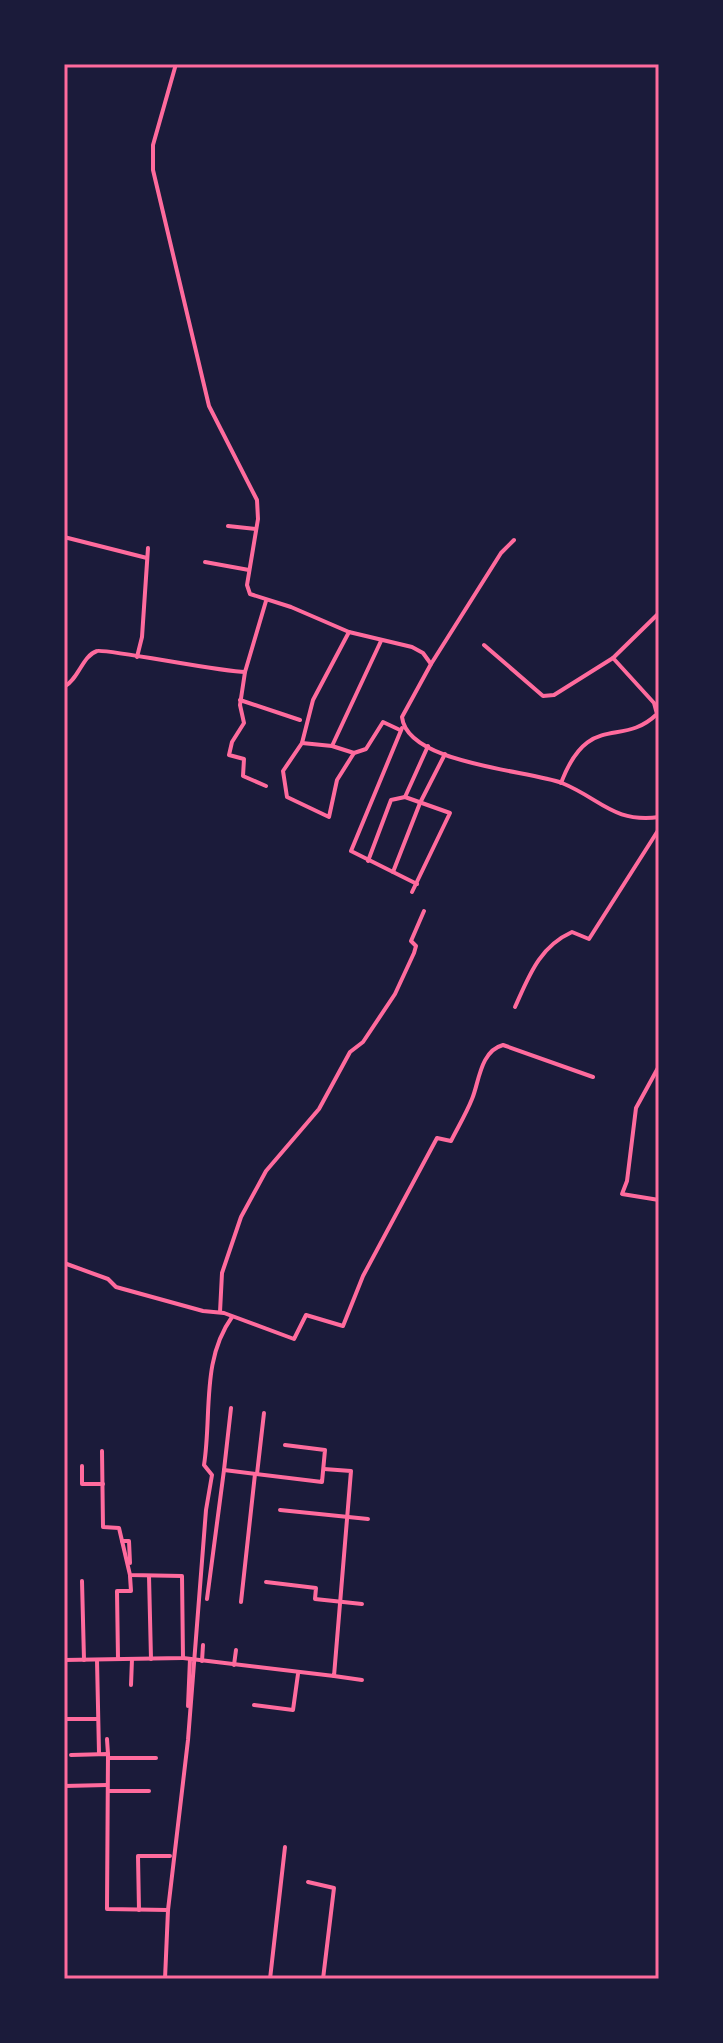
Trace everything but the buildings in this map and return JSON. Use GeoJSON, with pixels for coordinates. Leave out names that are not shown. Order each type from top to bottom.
{"type":"FeatureCollection","features":[{"type":"Feature","properties":{"kind":"street"},"geometry":{"type":"LineString","coordinates":[[176,64],[153,145],[153,170],[209,406],[257,500],[247,590],[253,597],[291,607],[349,632],[412,647],[423,653],[431,664]]}},
{"type":"Feature","properties":{"kind":"street"},"geometry":{"type":"LineString","coordinates":[[228,526],[256,529]]}},
{"type":"Feature","properties":{"kind":"street"},"geometry":{"type":"LineString","coordinates":[[64,537],[147,558]]}},
{"type":"Feature","properties":{"kind":"street"},"geometry":{"type":"LineString","coordinates":[[417,884],[351,853],[351,848],[402,728],[406,706],[501,553],[514,540]]}},
{"type":"Feature","properties":{"kind":"street"},"geometry":{"type":"LineString","coordinates":[[137,657],[142,637],[148,548]]}},
{"type":"Feature","properties":{"kind":"street"},"geometry":{"type":"LineString","coordinates":[[205,562],[249,570]]}},
{"type":"Feature","properties":{"kind":"street"},"geometry":{"type":"LineString","coordinates":[[266,601],[245,672],[240,700],[244,723],[232,742],[229,755],[244,759],[243,776],[266,786]]}},
{"type":"Feature","properties":{"kind":"street"},"geometry":{"type":"LineString","coordinates":[[484,645],[543,696],[554,695],[613,658],[659,613]]}},
{"type":"Feature","properties":{"kind":"street"},"geometry":{"type":"LineString","coordinates":[[349,632],[313,700],[302,743],[283,771],[289,799],[327,817],[333,787],[354,753]]}},
{"type":"Feature","properties":{"kind":"street"},"geometry":{"type":"LineString","coordinates":[[332,746],[381,641]]}},
{"type":"Feature","properties":{"kind":"street"},"geometry":{"type":"LineString","coordinates":[[64,687],[77,678],[95,651],[245,672]]}},
{"type":"Feature","properties":{"kind":"street"},"geometry":{"type":"LineString","coordinates":[[561,783],[568,764],[597,735],[648,721],[658,714],[654,703],[613,658]]}},
{"type":"Feature","properties":{"kind":"street"},"geometry":{"type":"LineString","coordinates":[[240,700],[300,720]]}},
{"type":"Feature","properties":{"kind":"street"},"geometry":{"type":"LineString","coordinates":[[302,743],[332,746],[354,753],[366,749],[383,722],[402,728],[445,754],[561,783],[625,818],[659,817]]}},
{"type":"Feature","properties":{"kind":"street"},"geometry":{"type":"LineString","coordinates":[[405,797],[428,746]]}},
{"type":"Feature","properties":{"kind":"street"},"geometry":{"type":"LineString","coordinates":[[393,872],[420,803],[445,754]]}},
{"type":"Feature","properties":{"kind":"street"},"geometry":{"type":"LineString","coordinates":[[368,861],[391,800],[405,797],[451,815],[412,892]]}},
{"type":"Feature","properties":{"kind":"street"},"geometry":{"type":"LineString","coordinates":[[515,1007],[529,972],[547,949],[571,932],[589,940],[659,829]]}},
{"type":"Feature","properties":{"kind":"street"},"geometry":{"type":"LineString","coordinates":[[220,1312],[222,1273],[241,1217],[266,1171],[319,1109],[350,1052],[363,1042],[395,994],[414,953],[416,946],[411,941],[424,911]]}},
{"type":"Feature","properties":{"kind":"street"},"geometry":{"type":"LineString","coordinates":[[64,1263],[109,1280],[116,1287],[203,1311],[220,1312],[294,1339],[306,1315],[344,1326],[363,1276],[436,1140],[451,1141],[474,1096],[474,1081],[496,1047],[503,1045],[593,1077]]}},
{"type":"Feature","properties":{"kind":"street"},"geometry":{"type":"LineString","coordinates":[[659,1066],[636,1108],[627,1181],[622,1194],[659,1200]]}},
{"type":"Feature","properties":{"kind":"street"},"geometry":{"type":"LineString","coordinates":[[165,1979],[189,1659],[206,1505],[212,1487],[212,1475],[204,1465],[211,1404],[208,1379],[222,1331],[232,1317]]}},
{"type":"Feature","properties":{"kind":"street"},"geometry":{"type":"LineString","coordinates":[[207,1599],[231,1408]]}},
{"type":"Feature","properties":{"kind":"street"},"geometry":{"type":"LineString","coordinates":[[241,1602],[264,1413]]}},
{"type":"Feature","properties":{"kind":"street"},"geometry":{"type":"LineString","coordinates":[[224,1470],[322,1482],[325,1450],[285,1445]]}},
{"type":"Feature","properties":{"kind":"street"},"geometry":{"type":"LineString","coordinates":[[102,1451],[103,1527],[119,1528],[122,1541],[129,1541],[131,1591],[117,1591],[118,1659]]}},
{"type":"Feature","properties":{"kind":"street"},"geometry":{"type":"LineString","coordinates":[[82,1466],[82,1484],[103,1484]]}},
{"type":"Feature","properties":{"kind":"street"},"geometry":{"type":"LineString","coordinates":[[324,1469],[351,1471],[334,1676]]}},
{"type":"Feature","properties":{"kind":"street"},"geometry":{"type":"LineString","coordinates":[[280,1510],[368,1519]]}},
{"type":"Feature","properties":{"kind":"street"},"geometry":{"type":"LineString","coordinates":[[130,1575],[182,1576],[189,1659],[188,1706]]}},
{"type":"Feature","properties":{"kind":"street"},"geometry":{"type":"LineString","coordinates":[[149,1576],[151,1659]]}},
{"type":"Feature","properties":{"kind":"street"},"geometry":{"type":"LineString","coordinates":[[82,1581],[84,1660]]}},
{"type":"Feature","properties":{"kind":"street"},"geometry":{"type":"LineString","coordinates":[[266,1582],[316,1588],[315,1599],[362,1604]]}},
{"type":"Feature","properties":{"kind":"street"},"geometry":{"type":"LineString","coordinates":[[202,1661],[203,1645]]}},
{"type":"Feature","properties":{"kind":"street"},"geometry":{"type":"LineString","coordinates":[[234,1665],[236,1650]]}},
{"type":"Feature","properties":{"kind":"street"},"geometry":{"type":"LineString","coordinates":[[131,1685],[132,1659]]}},
{"type":"Feature","properties":{"kind":"street"},"geometry":{"type":"LineString","coordinates":[[64,1660],[189,1659],[362,1680]]}},
{"type":"Feature","properties":{"kind":"street"},"geometry":{"type":"LineString","coordinates":[[97,1660],[99,1754]]}},
{"type":"Feature","properties":{"kind":"street"},"geometry":{"type":"LineString","coordinates":[[254,1705],[293,1710],[298,1674]]}},
{"type":"Feature","properties":{"kind":"street"},"geometry":{"type":"LineString","coordinates":[[64,1719],[98,1719]]}},
{"type":"Feature","properties":{"kind":"street"},"geometry":{"type":"LineString","coordinates":[[107,1739],[107,1909],[168,1910]]}},
{"type":"Feature","properties":{"kind":"street"},"geometry":{"type":"LineString","coordinates":[[71,1755],[156,1758]]}},
{"type":"Feature","properties":{"kind":"street"},"geometry":{"type":"LineString","coordinates":[[64,1786],[107,1785]]}},
{"type":"Feature","properties":{"kind":"street"},"geometry":{"type":"LineString","coordinates":[[107,1791],[149,1791]]}},
{"type":"Feature","properties":{"kind":"street"},"geometry":{"type":"LineString","coordinates":[[270,1979],[285,1847]]}},
{"type":"Feature","properties":{"kind":"street"},"geometry":{"type":"LineString","coordinates":[[139,1910],[138,1856],[170,1856]]}},
{"type":"Feature","properties":{"kind":"street"},"geometry":{"type":"LineString","coordinates":[[308,1882],[334,1888],[323,1979]]}}]}
